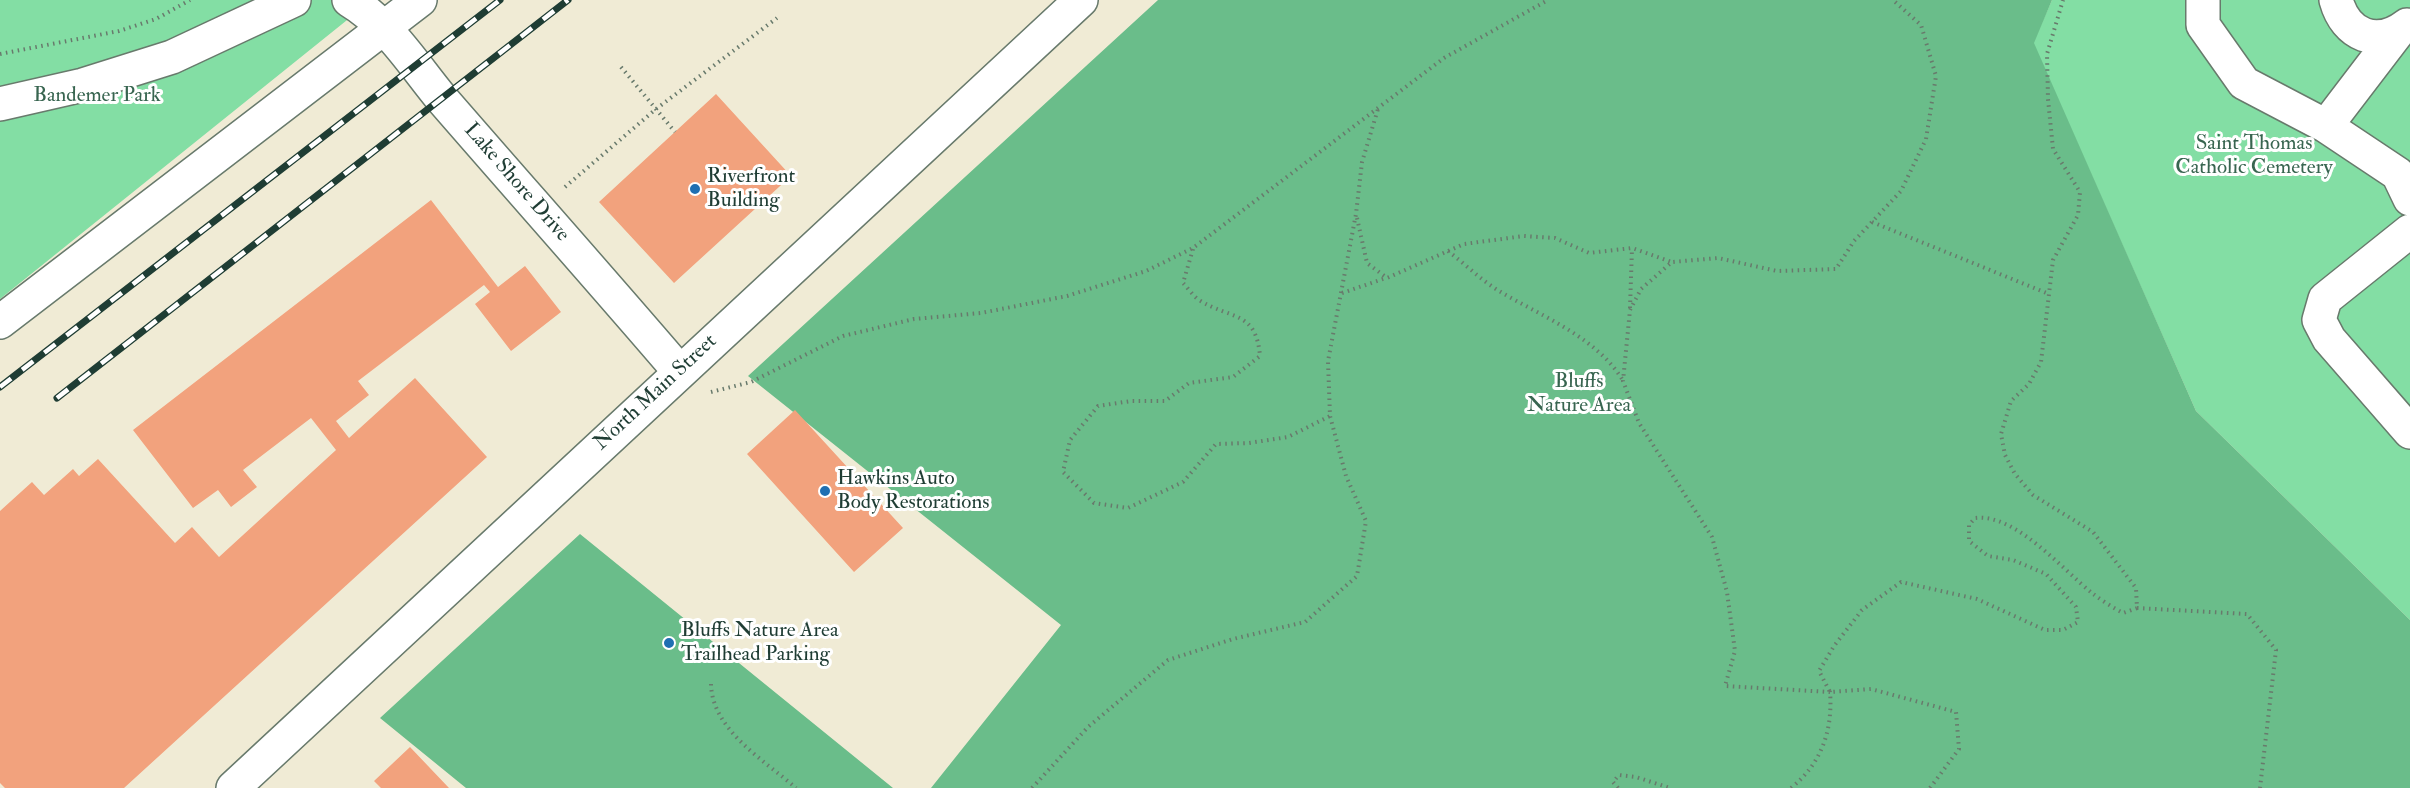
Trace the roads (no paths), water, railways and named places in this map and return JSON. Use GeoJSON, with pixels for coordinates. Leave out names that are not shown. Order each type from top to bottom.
{"type":"FeatureCollection","features":[{"type":"Feature","properties":{"kind":"main road"},"geometry":{"type":"LineString","coordinates":[[0,104],[83,85],[172,57],[294,0]]}},
{"type":"Feature","properties":{"kind":"main road","name":"Lake Shore Drive"},"geometry":{"type":"LineString","coordinates":[[349,0],[368,11],[679,371]]}},
{"type":"Feature","properties":{"kind":"main road"},"geometry":{"type":"LineString","coordinates":[[0,322],[420,0]]}},
{"type":"Feature","properties":{"kind":"main road","name":"North Main Street"},"geometry":{"type":"LineString","coordinates":[[233,788],[679,371],[1081,0]]}},
{"type":"Feature","properties":{"kind":"main road"},"geometry":{"type":"LineString","coordinates":[[2203,0],[2203,25],[2244,83],[2326,126],[2406,177]]}},
{"type":"Feature","properties":{"kind":"main road"},"geometry":{"type":"LineString","coordinates":[[2336,0],[2340,14],[2349,27],[2364,35],[2381,38],[2403,28]]}},
{"type":"Feature","properties":{"kind":"main road"},"geometry":{"type":"LineString","coordinates":[[2326,126],[2403,28]]}},
{"type":"Feature","properties":{"kind":"main road"},"geometry":{"type":"LineString","coordinates":[[2410,231],[2325,299],[2319,320],[2329,339],[2410,432]]}},
{"type":"Feature","properties":{"kind":"railway"},"geometry":{"type":"LineString","coordinates":[[0,387],[500,0]]}},
{"type":"Feature","properties":{"kind":"railway"},"geometry":{"type":"LineString","coordinates":[[57,398],[568,0]]}},
{"type":"Feature","properties":{"kind":"place","name":"Riverfront Building"},"geometry":{"type":"Point","coordinates":[695,189]}},
{"type":"Feature","properties":{"kind":"place","name":"Hawkins Auto Body Restorations"},"geometry":{"type":"Point","coordinates":[825,491]}},
{"type":"Feature","properties":{"kind":"place","name":"Bluffs Nature Area Trailhead Parking"},"geometry":{"type":"Point","coordinates":[669,643]}},
{"type":"Feature","properties":{"kind":"park label","name":"Bandemer Park"},"geometry":{"type":"Point","coordinates":[97,96]}},
{"type":"Feature","properties":{"kind":"park label","name":"Saint Thomas Catholic Cemetery"},"geometry":{"type":"Point","coordinates":[2254,156]}},
{"type":"Feature","properties":{"kind":"park label","name":"Bluffs Nature Area"},"geometry":{"type":"Point","coordinates":[1579,394]}}]}
